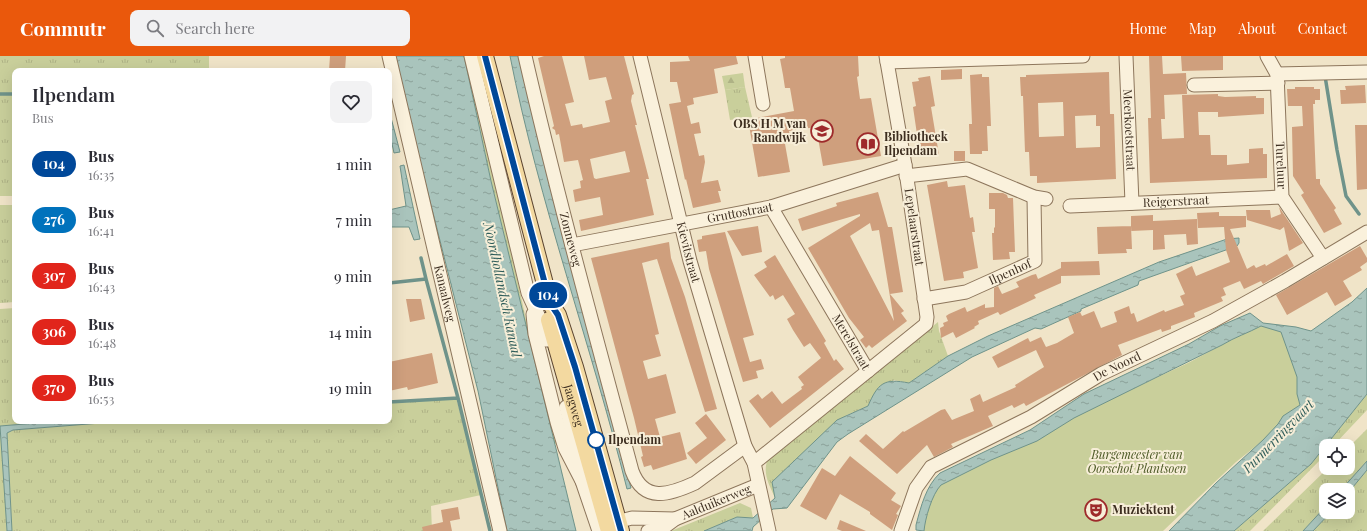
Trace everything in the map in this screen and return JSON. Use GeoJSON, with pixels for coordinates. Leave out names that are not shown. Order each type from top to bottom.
{"type":"FeatureCollection","features":[{"type":"Feature","properties":{"kind":"main road","name":"Jaagweg"},"geometry":{"type":"LineString","coordinates":[[485,56],[550,303],[548,317],[616,529]]}},
{"type":"Feature","properties":{"kind":"street","name":"Kanaalweg"},"geometry":{"type":"LineString","coordinates":[[389,56],[392,68]]}},
{"type":"Feature","properties":{"kind":"street"},"geometry":{"type":"LineString","coordinates":[[471,56],[498,172],[532,304],[535,334],[557,422],[565,448],[582,481],[599,531]]}},
{"type":"Feature","properties":{"kind":"street","name":"Zonneweg"},"geometry":{"type":"LineString","coordinates":[[525,56],[572,245],[632,471],[637,483],[643,489],[651,493],[664,493],[695,483],[745,446]]}},
{"type":"Feature","properties":{"kind":"street","name":"Kievitstraat"},"geometry":{"type":"LineString","coordinates":[[640,56],[680,225],[745,446]]}},
{"type":"Feature","properties":{"kind":"street"},"geometry":{"type":"LineString","coordinates":[[754,56],[763,104]]}},
{"type":"Feature","properties":{"kind":"street"},"geometry":{"type":"LineString","coordinates":[[886,59],[1083,56]]}},
{"type":"Feature","properties":{"kind":"street","name":"Meerkoetstraat"},"geometry":{"type":"LineString","coordinates":[[1126,56],[1132,203]]}},
{"type":"Feature","properties":{"kind":"street","name":"Tureluur"},"geometry":{"type":"LineString","coordinates":[[1267,56],[1277,79],[1282,197],[1324,258]]}},
{"type":"Feature","properties":{"kind":"street","name":"Lepelaarstraat"},"geometry":{"type":"LineString","coordinates":[[868,371],[923,327],[927,317],[886,59]]}},
{"type":"Feature","properties":{"kind":"street","name":"Kanaalweg"},"geometry":{"type":"LineString","coordinates":[[392,69],[500,531]]}},
{"type":"Feature","properties":{"kind":"street"},"geometry":{"type":"LineString","coordinates":[[1194,85],[1277,79],[1331,73],[1367,72]]}},
{"type":"Feature","properties":{"kind":"street","name":"Ilpenhof"},"geometry":{"type":"LineString","coordinates":[[905,171],[968,169],[1040,198],[1035,261],[966,292],[924,298]]}},
{"type":"Feature","properties":{"kind":"street","name":"Gruttostraat"},"geometry":{"type":"LineString","coordinates":[[572,245],[771,207],[905,171]]}},
{"type":"Feature","properties":{"kind":"street","name":"Reigerstraat"},"geometry":{"type":"LineString","coordinates":[[1070,206],[1282,197]]}},
{"type":"Feature","properties":{"kind":"street","name":"Merelstraat"},"geometry":{"type":"LineString","coordinates":[[754,463],[868,371],[771,207]]}},
{"type":"Feature","properties":{"kind":"street","name":"De Noord"},"geometry":{"type":"LineString","coordinates":[[901,531],[916,488],[931,466],[1030,417],[1101,374],[1213,321],[1285,282],[1367,232]]}},
{"type":"Feature","properties":{"kind":"street"},"geometry":{"type":"LineString","coordinates":[[745,446],[754,463],[758,485]]}},
{"type":"Feature","properties":{"kind":"street","name":"Aalduikerweg"},"geometry":{"type":"LineString","coordinates":[[648,531],[663,528],[675,519],[758,485],[768,527]]}},
{"type":"Feature","properties":{"kind":"street","name":"Aalduikerweg"},"geometry":{"type":"LineString","coordinates":[[616,529],[632,518],[675,519]]}},
{"type":"Feature","properties":{"kind":"green space"},"geometry":{"type":"Polygon","coordinates":[[[0,56],[209,56],[209,68],[12,68],[12,196],[0,196],[0,56]]]}},
{"type":"Feature","properties":{"kind":"green space"},"geometry":{"type":"Polygon","coordinates":[[[464,56],[468,56],[529,333],[557,444],[553,444],[491,181],[464,56]]]}},
{"type":"Feature","properties":{"kind":"green space"},"geometry":{"type":"Polygon","coordinates":[[[743,73],[745,87],[725,90],[722,76],[743,73]]]}},
{"type":"Feature","properties":{"kind":"green space"},"geometry":{"type":"Polygon","coordinates":[[[745,87],[752,117],[730,120],[725,90],[745,87]]]}},
{"type":"Feature","properties":{"kind":"green space"},"geometry":{"type":"Polygon","coordinates":[[[0,205],[12,205],[12,302],[0,303],[0,205]]]}},
{"type":"Feature","properties":{"kind":"green space"},"geometry":{"type":"Polygon","coordinates":[[[12,308],[12,424],[24,424],[0,426],[0,309],[12,308]]]}},
{"type":"Feature","properties":{"kind":"green space"},"geometry":{"type":"Polygon","coordinates":[[[938,322],[939,331],[948,356],[909,383],[894,380],[871,400],[868,406],[847,415],[775,498],[766,474],[766,464],[768,458],[938,322]]]}},
{"type":"Feature","properties":{"kind":"green space","name":"Burgemeester van Oorschot Plantsoen"},"geometry":{"type":"Polygon","coordinates":[[[1259,325],[1284,330],[1303,394],[1301,410],[1236,462],[1163,531],[923,531],[934,481],[1190,362],[1259,325]]]}},
{"type":"Feature","properties":{"kind":"green space"},"geometry":{"type":"Polygon","coordinates":[[[1367,394],[1367,410],[1340,439],[1331,439],[1367,394]]]}},
{"type":"Feature","properties":{"kind":"green space"},"geometry":{"type":"Polygon","coordinates":[[[456,397],[481,495],[431,506],[432,531],[12,531],[7,433],[13,430],[88,424],[392,424],[392,402],[456,397]]]}},
{"type":"Feature","properties":{"kind":"green space"},"geometry":{"type":"Polygon","coordinates":[[[1367,429],[1367,461],[1355,474],[1355,441],[1367,429]]]}},
{"type":"Feature","properties":{"kind":"green space"},"geometry":{"type":"Polygon","coordinates":[[[0,433],[1,434],[7,531],[0,531],[0,433]]]}},
{"type":"Feature","properties":{"kind":"green space"},"geometry":{"type":"Polygon","coordinates":[[[1319,454],[1319,461],[1250,531],[1234,531],[1311,464],[1319,454]]]}},
{"type":"Feature","properties":{"kind":"green space"},"geometry":{"type":"Polygon","coordinates":[[[1367,470],[1367,531],[1313,531],[1324,519],[1355,519],[1355,485],[1367,470]]]}},
{"type":"Feature","properties":{"kind":"green space"},"geometry":{"type":"Polygon","coordinates":[[[1321,475],[1354,475],[1347,483],[1319,483],[1319,514],[1303,531],[1263,531],[1321,475]]]}},
{"type":"Feature","properties":{"kind":"green space"},"geometry":{"type":"Polygon","coordinates":[[[740,503],[751,508],[753,518],[737,517],[704,531],[671,531],[740,503]]]}},
{"type":"Feature","properties":{"kind":"water","name":"Noordhollandsch Kanaal"},"geometry":{"type":"Polygon","coordinates":[[[395,56],[464,56],[491,181],[576,531],[507,531],[478,391],[407,110],[395,56]]]}},
{"type":"Feature","properties":{"kind":"water"},"geometry":{"type":"Polygon","coordinates":[[[510,56],[519,56],[548,179],[631,488],[627,489],[598,381],[550,219],[535,165],[510,56]]]}},
{"type":"Feature","properties":{"kind":"water"},"geometry":{"type":"Polygon","coordinates":[[[392,121],[400,152],[394,153],[392,144],[392,121]]]}},
{"type":"Feature","properties":{"kind":"water"},"geometry":{"type":"Polygon","coordinates":[[[404,165],[420,239],[414,240],[409,227],[392,227],[392,209],[406,206],[400,166],[404,165]]]}},
{"type":"Feature","properties":{"kind":"water"},"geometry":{"type":"Polygon","coordinates":[[[1239,238],[1239,243],[1237,246],[1139,281],[1138,285],[1081,309],[1081,311],[1041,329],[1035,328],[972,357],[837,442],[787,508],[773,509],[753,527],[752,531],[704,531],[737,517],[753,518],[775,498],[772,482],[837,420],[868,406],[875,392],[883,384],[893,381],[909,383],[948,356],[988,336],[1159,262],[1227,239],[1239,238]]]}},
{"type":"Feature","properties":{"kind":"water","name":"Purmerringvaart"},"geometry":{"type":"Polygon","coordinates":[[[1367,288],[1367,394],[1331,439],[1319,439],[1319,454],[1311,464],[1234,531],[1169,531],[1216,483],[1263,440],[1278,424],[1283,416],[1300,405],[1297,394],[1297,377],[1281,332],[1261,326],[1074,418],[1037,441],[991,460],[941,485],[935,494],[930,507],[924,531],[916,530],[916,525],[925,497],[931,484],[940,473],[1030,430],[1084,394],[1189,344],[1220,326],[1250,313],[1263,323],[1296,327],[1311,331],[1352,302],[1367,288]]]}},
{"type":"Feature","properties":{"kind":"water"},"geometry":{"type":"Polygon","coordinates":[[[24,424],[88,424],[13,430],[7,433],[12,531],[7,531],[0,426],[24,424]]]}},
{"type":"Feature","properties":{"kind":"water"},"geometry":{"type":"Polygon","coordinates":[[[1367,461],[1367,470],[1355,485],[1355,483],[1347,483],[1367,461]]]}},
{"type":"Feature","properties":{"kind":"water"},"geometry":{"type":"Polygon","coordinates":[[[1319,514],[1319,519],[1324,519],[1313,531],[1303,531],[1319,514]]]}},
{"type":"Feature","properties":{"kind":"building"},"geometry":{"type":"Polygon","coordinates":[[[330,56],[346,56],[345,68],[329,68],[330,56]]]}},
{"type":"Feature","properties":{"kind":"building"},"geometry":{"type":"Polygon","coordinates":[[[544,56],[562,56],[574,102],[565,104],[571,126],[582,124],[583,128],[610,122],[605,101],[612,99],[606,77],[589,80],[584,56],[624,56],[634,94],[632,95],[631,101],[637,125],[635,125],[649,179],[646,179],[654,215],[581,231],[579,220],[603,215],[600,197],[575,202],[573,190],[581,188],[580,181],[583,180],[578,160],[564,162],[559,134],[556,135],[555,130],[552,128],[554,126],[538,58],[544,56]],[[625,151],[590,159],[594,178],[596,179],[630,172],[625,151]]]}},
{"type":"Feature","properties":{"kind":"building"},"geometry":{"type":"Polygon","coordinates":[[[688,56],[736,56],[738,64],[714,69],[718,93],[693,98],[694,104],[687,106],[691,124],[699,122],[701,133],[694,134],[699,156],[704,155],[705,162],[701,183],[718,180],[721,191],[718,191],[721,202],[693,208],[686,179],[685,180],[669,104],[681,102],[677,82],[670,82],[670,62],[690,61],[688,56]]]}},
{"type":"Feature","properties":{"kind":"building"},"geometry":{"type":"Polygon","coordinates":[[[785,56],[858,56],[859,76],[857,77],[860,99],[871,98],[881,156],[823,166],[816,127],[789,131],[791,141],[785,144],[790,172],[758,177],[749,125],[757,124],[756,118],[794,111],[790,88],[785,88],[780,59],[785,58],[785,56]]]}},
{"type":"Feature","properties":{"kind":"building"},"geometry":{"type":"Polygon","coordinates":[[[1149,56],[1162,56],[1163,74],[1186,73],[1187,94],[1164,95],[1165,119],[1161,119],[1162,139],[1184,138],[1182,95],[1218,94],[1218,96],[1225,97],[1256,96],[1256,98],[1264,98],[1264,114],[1218,117],[1218,112],[1198,112],[1199,135],[1210,135],[1211,155],[1227,155],[1227,165],[1249,163],[1249,149],[1263,148],[1263,154],[1267,154],[1267,178],[1150,183],[1148,118],[1151,118],[1149,56]]]}},
{"type":"Feature","properties":{"kind":"building"},"geometry":{"type":"Polygon","coordinates":[[[1181,56],[1223,56],[1223,70],[1182,71],[1181,56]]]}},
{"type":"Feature","properties":{"kind":"building"},"geometry":{"type":"Polygon","coordinates":[[[962,69],[962,79],[941,80],[941,70],[962,69]]]}},
{"type":"Feature","properties":{"kind":"building"},"geometry":{"type":"Polygon","coordinates":[[[1109,72],[1110,114],[1114,114],[1116,179],[1037,183],[1037,176],[1030,176],[1029,152],[1025,152],[1023,96],[1021,96],[1020,77],[1026,77],[1026,75],[1109,72]],[[1063,102],[1038,103],[1039,137],[1064,136],[1063,102]],[[1096,115],[1075,116],[1076,148],[1100,147],[1100,126],[1096,126],[1096,115]]]}},
{"type":"Feature","properties":{"kind":"building"},"geometry":{"type":"Polygon","coordinates":[[[982,74],[982,77],[989,77],[991,126],[987,126],[988,151],[982,151],[982,154],[970,154],[969,124],[972,124],[970,75],[982,74]]]}},
{"type":"Feature","properties":{"kind":"building"},"geometry":{"type":"Polygon","coordinates":[[[930,76],[935,106],[931,107],[939,155],[927,157],[927,155],[920,155],[913,107],[916,106],[912,82],[919,81],[918,78],[930,76]]]}},
{"type":"Feature","properties":{"kind":"building"},"geometry":{"type":"Polygon","coordinates":[[[1365,85],[1366,103],[1341,104],[1340,90],[1346,90],[1345,86],[1365,85]]]}},
{"type":"Feature","properties":{"kind":"building"},"geometry":{"type":"Polygon","coordinates":[[[1295,87],[1314,87],[1314,89],[1320,89],[1320,100],[1315,100],[1315,104],[1313,104],[1316,179],[1320,179],[1320,184],[1336,208],[1334,210],[1342,224],[1324,233],[1301,195],[1304,193],[1293,176],[1292,127],[1303,126],[1302,106],[1288,106],[1287,89],[1295,89],[1295,87]]]}},
{"type":"Feature","properties":{"kind":"building"},"geometry":{"type":"Polygon","coordinates":[[[1355,125],[1367,125],[1367,189],[1357,190],[1355,125]]]}},
{"type":"Feature","properties":{"kind":"building"},"geometry":{"type":"Polygon","coordinates":[[[954,151],[965,151],[965,161],[954,161],[954,151]]]}},
{"type":"Feature","properties":{"kind":"building"},"geometry":{"type":"Polygon","coordinates":[[[947,181],[948,187],[965,185],[970,218],[973,217],[975,232],[972,232],[978,268],[963,272],[964,278],[944,281],[927,185],[947,181]]]}},
{"type":"Feature","properties":{"kind":"building"},"geometry":{"type":"Polygon","coordinates":[[[878,192],[888,227],[892,227],[903,292],[890,294],[904,311],[901,313],[907,321],[872,348],[869,345],[866,348],[860,340],[864,337],[849,318],[808,248],[860,216],[860,214],[802,231],[798,219],[837,206],[836,203],[878,192]],[[870,223],[850,236],[894,321],[879,230],[872,231],[870,223]]]}},
{"type":"Feature","properties":{"kind":"building"},"geometry":{"type":"Polygon","coordinates":[[[989,193],[1003,193],[1007,195],[1008,198],[1013,198],[1015,252],[1009,252],[1010,259],[993,260],[992,233],[994,233],[995,227],[995,209],[989,209],[989,193]]]}},
{"type":"Feature","properties":{"kind":"building"},"geometry":{"type":"Polygon","coordinates":[[[1279,207],[1303,243],[1289,251],[1284,227],[1280,230],[1247,220],[1246,210],[1270,210],[1271,218],[1281,214],[1279,207]]]}},
{"type":"Feature","properties":{"kind":"building"},"geometry":{"type":"Polygon","coordinates":[[[1219,212],[1219,216],[1246,216],[1246,227],[1230,229],[1247,269],[1254,265],[1256,268],[1265,264],[1266,266],[1287,254],[1294,266],[1263,284],[1261,281],[1244,289],[1240,281],[1223,288],[1226,295],[1221,297],[1223,301],[1194,313],[1195,317],[1171,326],[1171,329],[1162,332],[1161,329],[1118,345],[1122,355],[1026,406],[1024,403],[1014,408],[1012,405],[988,416],[993,426],[951,444],[953,447],[934,457],[927,445],[897,474],[859,441],[866,434],[883,449],[903,431],[904,432],[941,410],[945,409],[952,420],[974,411],[970,399],[980,394],[983,402],[1016,387],[1015,385],[1044,367],[1036,350],[998,368],[992,357],[1028,338],[1030,342],[1041,337],[1046,347],[1057,343],[1074,333],[1068,317],[1080,312],[1082,316],[1094,311],[1101,328],[1117,322],[1114,312],[1129,306],[1131,314],[1134,313],[1137,322],[1164,310],[1165,312],[1184,305],[1180,296],[1185,294],[1176,274],[1192,266],[1196,276],[1230,262],[1226,250],[1224,227],[1198,228],[1197,213],[1219,212]]]}},
{"type":"Feature","properties":{"kind":"building"},"geometry":{"type":"Polygon","coordinates":[[[1153,215],[1153,221],[1197,219],[1198,244],[1187,245],[1186,234],[1164,235],[1165,249],[1153,250],[1153,230],[1131,231],[1131,216],[1153,215]]]}},
{"type":"Feature","properties":{"kind":"building"},"geometry":{"type":"Polygon","coordinates":[[[758,226],[762,252],[742,256],[727,231],[758,226]]]}},
{"type":"Feature","properties":{"kind":"building"},"geometry":{"type":"Polygon","coordinates":[[[1131,226],[1132,249],[1126,249],[1127,253],[1098,254],[1097,227],[1131,226]]]}},
{"type":"Feature","properties":{"kind":"building"},"geometry":{"type":"Polygon","coordinates":[[[725,232],[754,335],[743,338],[750,362],[761,359],[764,369],[756,371],[758,378],[743,382],[709,269],[706,251],[699,252],[697,240],[702,239],[702,236],[725,232]]]}},
{"type":"Feature","properties":{"kind":"building"},"geometry":{"type":"Polygon","coordinates":[[[669,242],[671,258],[685,297],[717,409],[705,412],[657,259],[642,263],[659,334],[655,335],[661,356],[643,361],[648,379],[666,374],[676,413],[655,419],[660,437],[680,432],[687,459],[653,470],[651,465],[644,467],[641,457],[643,456],[634,418],[591,258],[669,242]]]}},
{"type":"Feature","properties":{"kind":"building"},"geometry":{"type":"Polygon","coordinates":[[[1360,246],[1367,258],[1367,262],[1360,267],[1362,270],[1343,281],[1352,296],[1335,306],[1327,292],[1287,315],[1276,295],[1360,246]]]}},
{"type":"Feature","properties":{"kind":"building"},"geometry":{"type":"Polygon","coordinates":[[[775,255],[826,341],[824,343],[834,361],[836,359],[844,369],[770,428],[749,401],[758,394],[762,399],[772,391],[782,404],[802,389],[801,387],[804,385],[798,377],[821,358],[810,343],[804,347],[793,330],[787,319],[795,314],[783,295],[775,300],[773,295],[770,297],[754,275],[767,267],[764,262],[775,255]]]}},
{"type":"Feature","properties":{"kind":"building"},"geometry":{"type":"Polygon","coordinates":[[[1099,261],[1100,275],[1061,276],[1061,283],[1034,295],[1036,298],[1000,315],[998,312],[978,321],[979,324],[974,327],[975,328],[956,338],[953,332],[941,338],[940,328],[944,326],[943,323],[948,321],[946,316],[965,307],[967,312],[985,304],[985,308],[994,307],[994,288],[998,286],[1002,294],[1019,287],[1016,282],[1036,274],[1038,279],[1061,268],[1061,262],[1099,261]]]}},
{"type":"Feature","properties":{"kind":"building"},"geometry":{"type":"Polygon","coordinates":[[[406,299],[421,299],[425,319],[410,322],[406,299]]]}},
{"type":"Feature","properties":{"kind":"building"},"geometry":{"type":"Polygon","coordinates":[[[432,353],[438,383],[408,390],[407,387],[392,390],[392,361],[432,353]]]}},
{"type":"Feature","properties":{"kind":"building"},"geometry":{"type":"Polygon","coordinates":[[[706,414],[726,440],[696,464],[687,453],[707,438],[695,423],[706,414]]]}},
{"type":"Feature","properties":{"kind":"building"},"geometry":{"type":"Polygon","coordinates":[[[850,456],[896,493],[891,500],[901,506],[896,514],[898,515],[892,530],[870,514],[870,512],[840,494],[826,520],[800,506],[822,468],[835,476],[850,456]]]}},
{"type":"Feature","properties":{"kind":"building"},"geometry":{"type":"Polygon","coordinates":[[[458,507],[460,519],[450,521],[452,531],[423,531],[422,527],[443,522],[441,510],[458,507]]]}},
{"type":"Feature","properties":{"kind":"building"},"geometry":{"type":"Polygon","coordinates":[[[840,520],[866,531],[842,531],[837,529],[840,520]]]}},
{"type":"Feature","properties":{"kind":"waterway"},"geometry":{"type":"LineString","coordinates":[[1325,76],[1346,196],[1359,214]]}},
{"type":"Feature","properties":{"kind":"waterway"},"geometry":{"type":"LineString","coordinates":[[0,94],[12,94]]}},
{"type":"Feature","properties":{"kind":"waterway"},"geometry":{"type":"LineString","coordinates":[[392,283],[426,279],[421,258]]}},
{"type":"Feature","properties":{"kind":"waterway"},"geometry":{"type":"LineString","coordinates":[[426,279],[458,398]]}},
{"type":"Feature","properties":{"kind":"waterway"},"geometry":{"type":"LineString","coordinates":[[392,402],[458,398],[490,531]]}},
{"type":"Feature","properties":{"kind":"bus line","name":"104"},"geometry":{"type":"LineString","coordinates":[[485,56],[502,126],[550,303],[558,315],[575,367],[620,521],[621,531]]}},
{"type":"Feature","properties":{"kind":"place","name":"OBS H M van Randwijk"},"geometry":{"type":"Point","coordinates":[822,131]}},
{"type":"Feature","properties":{"kind":"place","name":"Bibliotheek Ilpendam"},"geometry":{"type":"Point","coordinates":[868,144]}},
{"type":"Feature","properties":{"kind":"place","name":"Ilpendam"},"geometry":{"type":"Point","coordinates":[596,440]}},
{"type":"Feature","properties":{"kind":"place","name":"Muziektent"},"geometry":{"type":"Point","coordinates":[1096,510]}}]}
